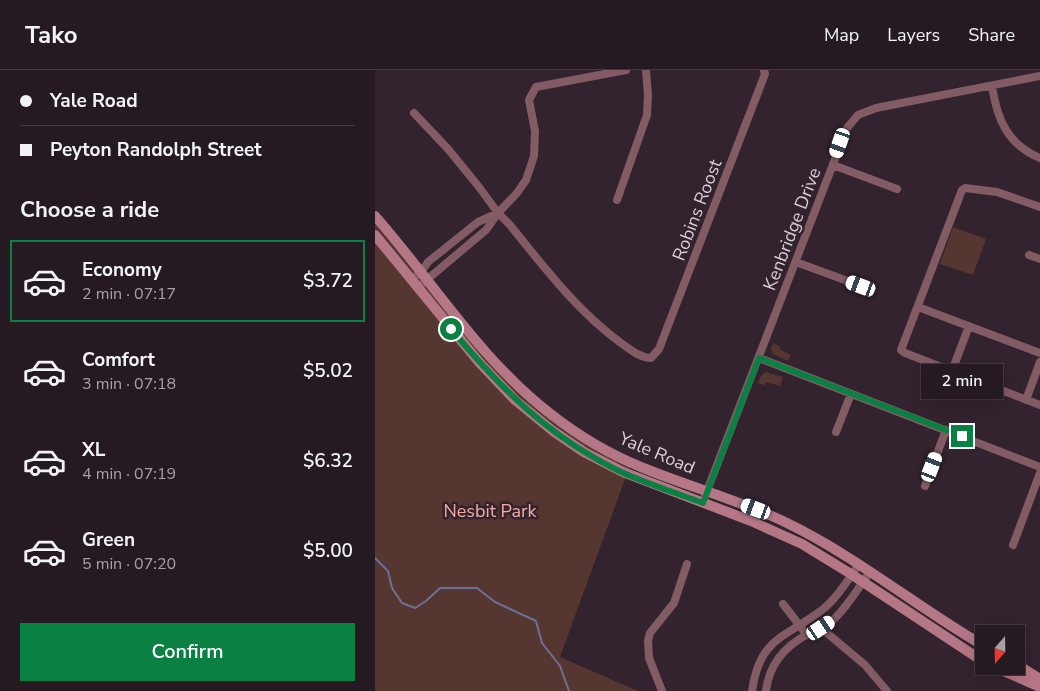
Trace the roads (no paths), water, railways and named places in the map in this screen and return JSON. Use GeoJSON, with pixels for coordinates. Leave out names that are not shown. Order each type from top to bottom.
{"type":"FeatureCollection","features":[{"type":"Feature","properties":{"kind":"main road","name":"Yale Road"},"geometry":{"type":"LineString","coordinates":[[375,216],[500,368],[529,396],[553,415],[585,437],[625,460],[784,521],[814,537],[859,564],[975,640]]}},
{"type":"Feature","properties":{"kind":"main road","name":"Yale Road"},"geometry":{"type":"LineString","coordinates":[[375,235],[479,362],[515,400],[553,431],[584,452],[623,472],[775,531],[802,544],[975,656]]}},
{"type":"Feature","properties":{"kind":"main road"},"geometry":{"type":"LineString","coordinates":[[1025,670],[1040,679]]}},
{"type":"Feature","properties":{"kind":"main road"},"geometry":{"type":"LineString","coordinates":[[1013,675],[1040,687]]}},
{"type":"Feature","properties":{"kind":"street"},"geometry":{"type":"LineString","coordinates":[[414,284],[424,276],[435,271],[486,230],[523,184],[534,156],[535,132],[529,100],[536,87],[626,70]]}},
{"type":"Feature","properties":{"kind":"street"},"geometry":{"type":"LineString","coordinates":[[617,200],[647,115],[646,70]]}},
{"type":"Feature","properties":{"kind":"street","name":"Robins Roost"},"geometry":{"type":"LineString","coordinates":[[498,213],[587,315],[626,346],[641,356],[651,358],[657,352],[665,336],[765,70]]}},
{"type":"Feature","properties":{"kind":"street","name":"Kenbridge Drive"},"geometry":{"type":"LineString","coordinates":[[703,503],[847,128],[858,115],[870,110],[1040,76]]}},
{"type":"Feature","properties":{"kind":"street"},"geometry":{"type":"LineString","coordinates":[[992,86],[997,113],[1007,132],[1022,148],[1040,158]]}},
{"type":"Feature","properties":{"kind":"street"},"geometry":{"type":"LineString","coordinates":[[522,92],[531,95]]}},
{"type":"Feature","properties":{"kind":"street"},"geometry":{"type":"LineString","coordinates":[[414,114],[465,170],[498,213]]}},
{"type":"Feature","properties":{"kind":"street"},"geometry":{"type":"LineString","coordinates":[[833,165],[897,189]]}},
{"type":"Feature","properties":{"kind":"street"},"geometry":{"type":"LineString","coordinates":[[1040,207],[997,192],[965,188],[960,192],[901,350],[1040,405]]}},
{"type":"Feature","properties":{"kind":"street"},"geometry":{"type":"LineString","coordinates":[[424,276],[428,262],[478,222],[498,213]]}},
{"type":"Feature","properties":{"kind":"street"},"geometry":{"type":"LineString","coordinates":[[1029,255],[1040,259]]}},
{"type":"Feature","properties":{"kind":"street"},"geometry":{"type":"LineString","coordinates":[[796,262],[861,286]]}},
{"type":"Feature","properties":{"kind":"street"},"geometry":{"type":"LineString","coordinates":[[918,306],[1040,353]]}},
{"type":"Feature","properties":{"kind":"street"},"geometry":{"type":"LineString","coordinates":[[952,371],[969,326]]}},
{"type":"Feature","properties":{"kind":"street"},"geometry":{"type":"LineString","coordinates":[[759,358],[1040,467]]}},
{"type":"Feature","properties":{"kind":"street"},"geometry":{"type":"LineString","coordinates":[[1026,400],[1040,362]]}},
{"type":"Feature","properties":{"kind":"street"},"geometry":{"type":"LineString","coordinates":[[835,432],[851,394]]}},
{"type":"Feature","properties":{"kind":"street"},"geometry":{"type":"LineString","coordinates":[[925,486],[946,430]]}},
{"type":"Feature","properties":{"kind":"street"},"geometry":{"type":"LineString","coordinates":[[1013,545],[1040,473]]}},
{"type":"Feature","properties":{"kind":"street"},"geometry":{"type":"LineString","coordinates":[[662,691],[649,658],[647,641],[650,633],[674,603],[687,564]]}},
{"type":"Feature","properties":{"kind":"street"},"geometry":{"type":"LineString","coordinates":[[752,691],[755,674],[763,655],[779,637],[829,603],[859,564]]}},
{"type":"Feature","properties":{"kind":"street"},"geometry":{"type":"LineString","coordinates":[[766,691],[771,672],[782,653],[837,616],[870,572]]}},
{"type":"Feature","properties":{"kind":"street"},"geometry":{"type":"LineString","coordinates":[[783,604],[807,635]]}},
{"type":"Feature","properties":{"kind":"street"},"geometry":{"type":"LineString","coordinates":[[821,628],[865,665],[887,691]]}},
{"type":"Feature","properties":{"kind":"waterway"},"geometry":{"type":"LineString","coordinates":[[375,558],[388,571],[392,588],[402,603],[415,608],[440,588],[477,588],[495,602],[536,621],[542,643],[560,666],[569,691]]}},
{"type":"Feature","properties":{"kind":"park label","name":"Nesbit Park"},"geometry":{"type":"Point","coordinates":[490,511]}}]}
